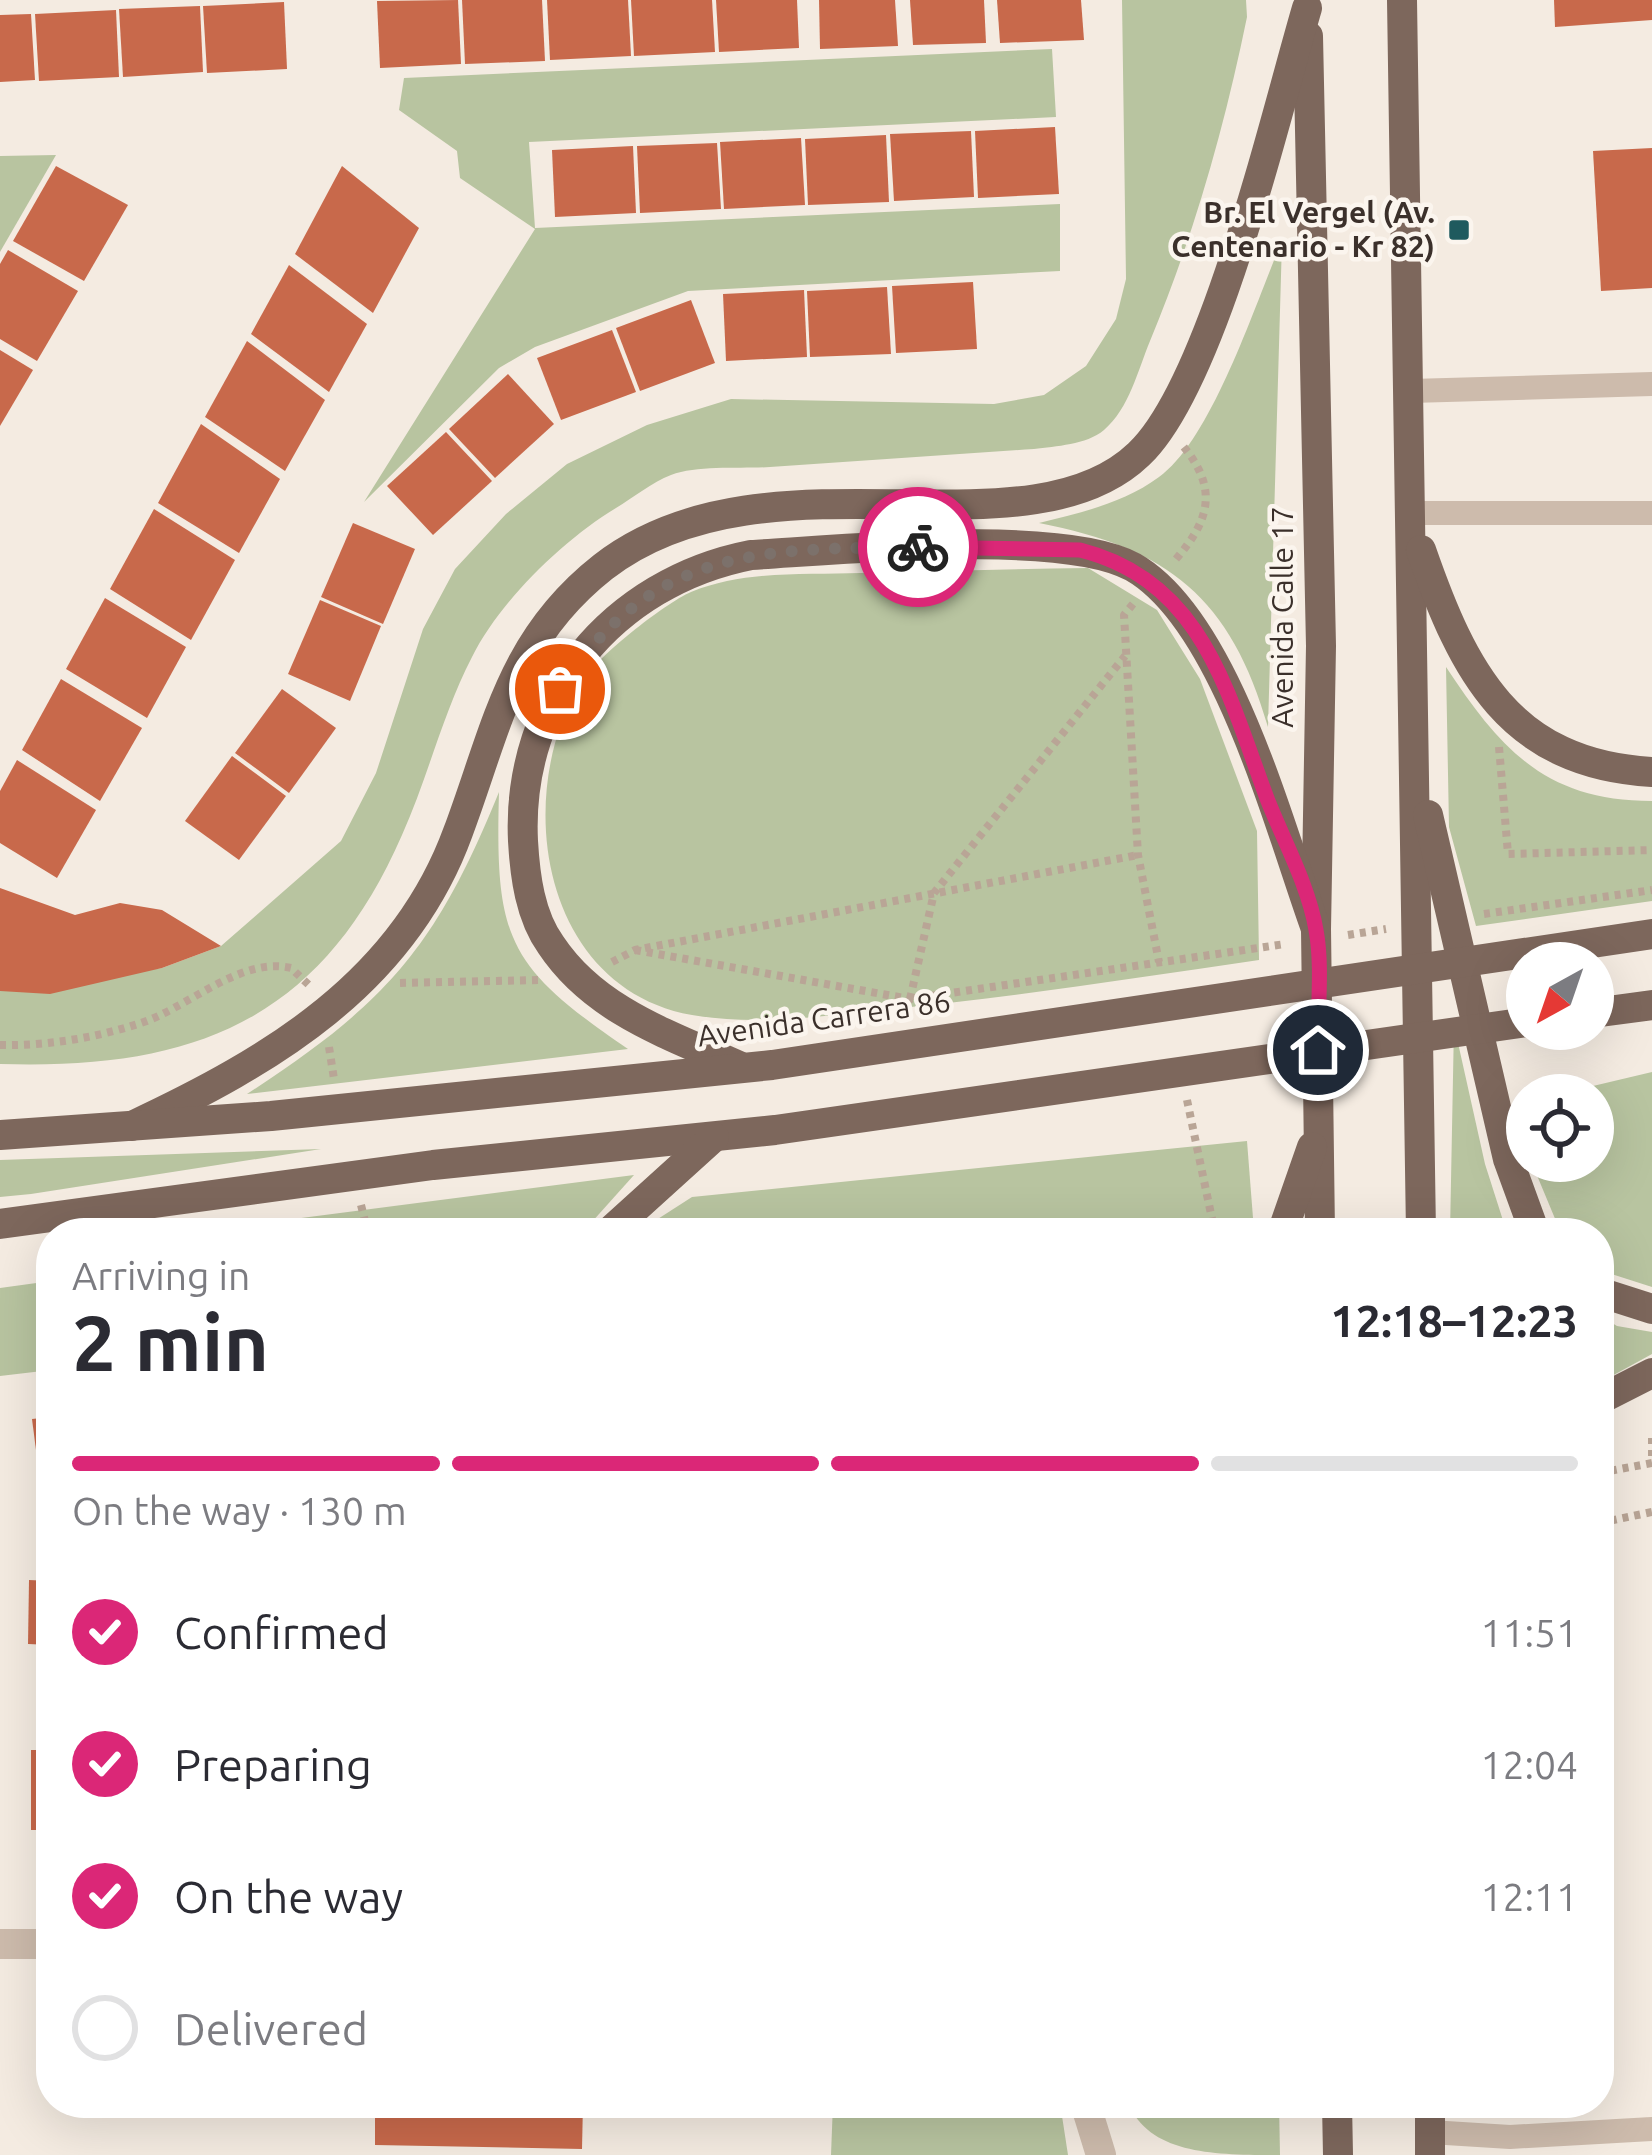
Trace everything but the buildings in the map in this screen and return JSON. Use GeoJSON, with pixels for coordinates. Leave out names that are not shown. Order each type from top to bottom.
{"type":"FeatureCollection","features":[{"type":"Feature","properties":{"kind":"main road"},"geometry":{"type":"LineString","coordinates":[[1402,0],[1421,1218]]}},
{"type":"Feature","properties":{"kind":"main road"},"geometry":{"type":"LineString","coordinates":[[132,1126],[252,1066],[330,1012],[388,956],[439,875],[499,704],[526,652],[602,568],[689,521],[757,505],[1014,501],[1097,484],[1142,452],[1165,424],[1204,338],[1242,230],[1307,4]]}},
{"type":"Feature","properties":{"kind":"main road","name":"Avenida Calle 17"},"geometry":{"type":"LineString","coordinates":[[1307,4],[1322,646],[1316,929],[1320,1218]]}},
{"type":"Feature","properties":{"kind":"main road"},"geometry":{"type":"LineString","coordinates":[[1412,519],[1462,658],[1496,704],[1568,755],[1595,765],[1652,772]]}},
{"type":"Feature","properties":{"kind":"main road"},"geometry":{"type":"LineString","coordinates":[[759,1067],[624,1014],[580,980],[548,942],[525,874],[523,791],[546,710],[573,668],[639,599],[679,575],[751,555],[890,548],[1080,550],[1128,565],[1152,579],[1191,622],[1225,685],[1316,929]]}},
{"type":"Feature","properties":{"kind":"main road"},"geometry":{"type":"LineString","coordinates":[[1414,754],[1496,1113],[1530,1218]]}},
{"type":"Feature","properties":{"kind":"main road","name":"Avenida Carrera 86"},"geometry":{"type":"LineString","coordinates":[[0,1135],[759,1067],[1652,934]]}},
{"type":"Feature","properties":{"kind":"main road"},"geometry":{"type":"LineString","coordinates":[[1614,1010],[1652,1005]]}},
{"type":"Feature","properties":{"kind":"main road"},"geometry":{"type":"LineString","coordinates":[[44,1218],[433,1165],[776,1130],[1506,1025]]}},
{"type":"Feature","properties":{"kind":"main road"},"geometry":{"type":"LineString","coordinates":[[1287,1218],[1318,1130]]}},
{"type":"Feature","properties":{"kind":"main road"},"geometry":{"type":"LineString","coordinates":[[625,1218],[716,1136]]}},
{"type":"Feature","properties":{"kind":"main road"},"geometry":{"type":"LineString","coordinates":[[0,1224],[36,1219]]}},
{"type":"Feature","properties":{"kind":"main road"},"geometry":{"type":"LineString","coordinates":[[0,1224],[36,1227]]}},
{"type":"Feature","properties":{"kind":"main road"},"geometry":{"type":"LineString","coordinates":[[1614,1297],[1652,1309]]}},
{"type":"Feature","properties":{"kind":"main road"},"geometry":{"type":"LineString","coordinates":[[1614,1392],[1652,1373]]}},
{"type":"Feature","properties":{"kind":"main road"},"geometry":{"type":"LineString","coordinates":[[1337,2118],[1338,2155]]}},
{"type":"Feature","properties":{"kind":"street"},"geometry":{"type":"LineString","coordinates":[[0,1944],[36,1944]]}},
{"type":"Feature","properties":{"kind":"street"},"geometry":{"type":"LineString","coordinates":[[1090,2118],[1102,2155]]}},
{"type":"Feature","properties":{"kind":"lane"},"geometry":{"type":"LineString","coordinates":[[1411,391],[1652,384]]}},
{"type":"Feature","properties":{"kind":"lane"},"geometry":{"type":"LineString","coordinates":[[1412,519],[1652,513]]}},
{"type":"Feature","properties":{"kind":"lane"},"geometry":{"type":"LineString","coordinates":[[1430,2130],[1510,2137],[1652,2129]]}},
{"type":"Feature","properties":{"kind":"path"},"geometry":{"type":"LineString","coordinates":[[910,999],[934,893],[1126,654]]}},
{"type":"Feature","properties":{"kind":"path"},"geometry":{"type":"LineString","coordinates":[[1496,704],[1508,854],[1652,850]]}},
{"type":"Feature","properties":{"kind":"path"},"geometry":{"type":"LineString","coordinates":[[1138,855],[635,950],[910,999],[1236,951]]}},
{"type":"Feature","properties":{"kind":"path"},"geometry":{"type":"LineString","coordinates":[[359,984],[580,980]]}},
{"type":"Feature","properties":{"kind":"path"},"geometry":{"type":"LineString","coordinates":[[1614,1469],[1652,1460],[1652,1438]]}},
{"type":"Feature","properties":{"kind":"path"},"geometry":{"type":"LineString","coordinates":[[1614,1520],[1652,1512]]}},
{"type":"Feature","properties":{"kind":"green space"},"geometry":{"type":"Polygon","coordinates":[[[1122,0],[1246,0],[1247,17],[1194,221],[1132,388],[1104,430],[1080,442],[1034,449],[707,469],[657,482],[575,537],[499,615],[462,678],[402,835],[369,898],[332,950],[290,991],[243,1021],[191,1043],[133,1057],[69,1064],[0,1064],[0,991],[162,968],[221,946],[341,841],[376,773],[423,629],[455,569],[506,514],[567,464],[647,425],[731,399],[994,404],[1044,395],[1086,366],[1116,319],[1126,279],[1122,0]]]}},
{"type":"Feature","properties":{"kind":"green space"},"geometry":{"type":"Polygon","coordinates":[[[1052,49],[1056,117],[529,142],[535,228],[1060,204],[1060,271],[688,291],[535,347],[499,368],[364,502],[535,229],[460,178],[457,151],[399,110],[404,78],[1052,49]]]}},
{"type":"Feature","properties":{"kind":"green space"},"geometry":{"type":"Polygon","coordinates":[[[56,155],[0,252],[0,156],[56,155]]]}},
{"type":"Feature","properties":{"kind":"green space"},"geometry":{"type":"Polygon","coordinates":[[[1282,241],[1268,727],[1235,644],[1188,586],[1124,547],[1039,523],[1131,494],[1178,459],[1214,402],[1282,241]]]}},
{"type":"Feature","properties":{"kind":"green space"},"geometry":{"type":"Polygon","coordinates":[[[1088,568],[1157,610],[1200,679],[1257,831],[1259,960],[983,999],[766,1020],[692,1015],[641,998],[602,968],[573,928],[554,882],[546,832],[548,780],[559,730],[580,684],[631,633],[691,592],[754,577],[1088,568]]]}},
{"type":"Feature","properties":{"kind":"green space"},"geometry":{"type":"Polygon","coordinates":[[[1446,667],[1486,723],[1530,765],[1583,792],[1652,801],[1652,901],[1476,926],[1449,827],[1446,667]]]}},
{"type":"Feature","properties":{"kind":"green space"},"geometry":{"type":"Polygon","coordinates":[[[499,792],[500,882],[516,944],[556,994],[628,1049],[247,1094],[337,1030],[402,967],[453,892],[499,792]]]}},
{"type":"Feature","properties":{"kind":"green space"},"geometry":{"type":"Polygon","coordinates":[[[1454,1025],[1485,1164],[1502,1218],[1450,1218],[1454,1025]]]}},
{"type":"Feature","properties":{"kind":"green space"},"geometry":{"type":"Polygon","coordinates":[[[1652,1072],[1652,1287],[1614,1275],[1614,1218],[1555,1218],[1540,1182],[1614,1182],[1614,1081],[1652,1072]]]}},
{"type":"Feature","properties":{"kind":"green space"},"geometry":{"type":"Polygon","coordinates":[[[1247,1141],[1253,1218],[659,1218],[692,1197],[1247,1141]]]}},
{"type":"Feature","properties":{"kind":"green space"},"geometry":{"type":"Polygon","coordinates":[[[321,1149],[31,1194],[0,1197],[0,1160],[321,1149]]]}},
{"type":"Feature","properties":{"kind":"green space"},"geometry":{"type":"Polygon","coordinates":[[[634,1175],[595,1218],[301,1218],[634,1175]]]}},
{"type":"Feature","properties":{"kind":"green space"},"geometry":{"type":"Polygon","coordinates":[[[36,1283],[36,1372],[0,1376],[0,1288],[36,1283]]]}},
{"type":"Feature","properties":{"kind":"green space"},"geometry":{"type":"Polygon","coordinates":[[[1614,1324],[1652,1332],[1652,1354],[1614,1375],[1614,1324]]]}},
{"type":"Feature","properties":{"kind":"green space"},"geometry":{"type":"Polygon","coordinates":[[[832,2118],[1062,2118],[1068,2155],[831,2155],[832,2118]]]}},
{"type":"Feature","properties":{"kind":"green space"},"geometry":{"type":"Polygon","coordinates":[[[1279,2118],[1280,2155],[1188,2148],[1152,2133],[1138,2120],[1279,2118]]]}},
{"type":"Feature","properties":{"kind":"way so far"},"geometry":{"type":"LineString","coordinates":[[560,689],[608,628],[639,599],[679,575],[751,555],[918,547]]}},
{"type":"Feature","properties":{"kind":"place","name":"Br. El Vergel (Av. Centenario - Kr 82)"},"geometry":{"type":"Point","coordinates":[1459,230]}},
{"type":"Feature","properties":{"kind":"route"},"geometry":{"type":"LineString","coordinates":[[918,547],[1080,550],[1104,556],[1152,579],[1191,622],[1225,685],[1316,929],[1318,1050]]}}]}
